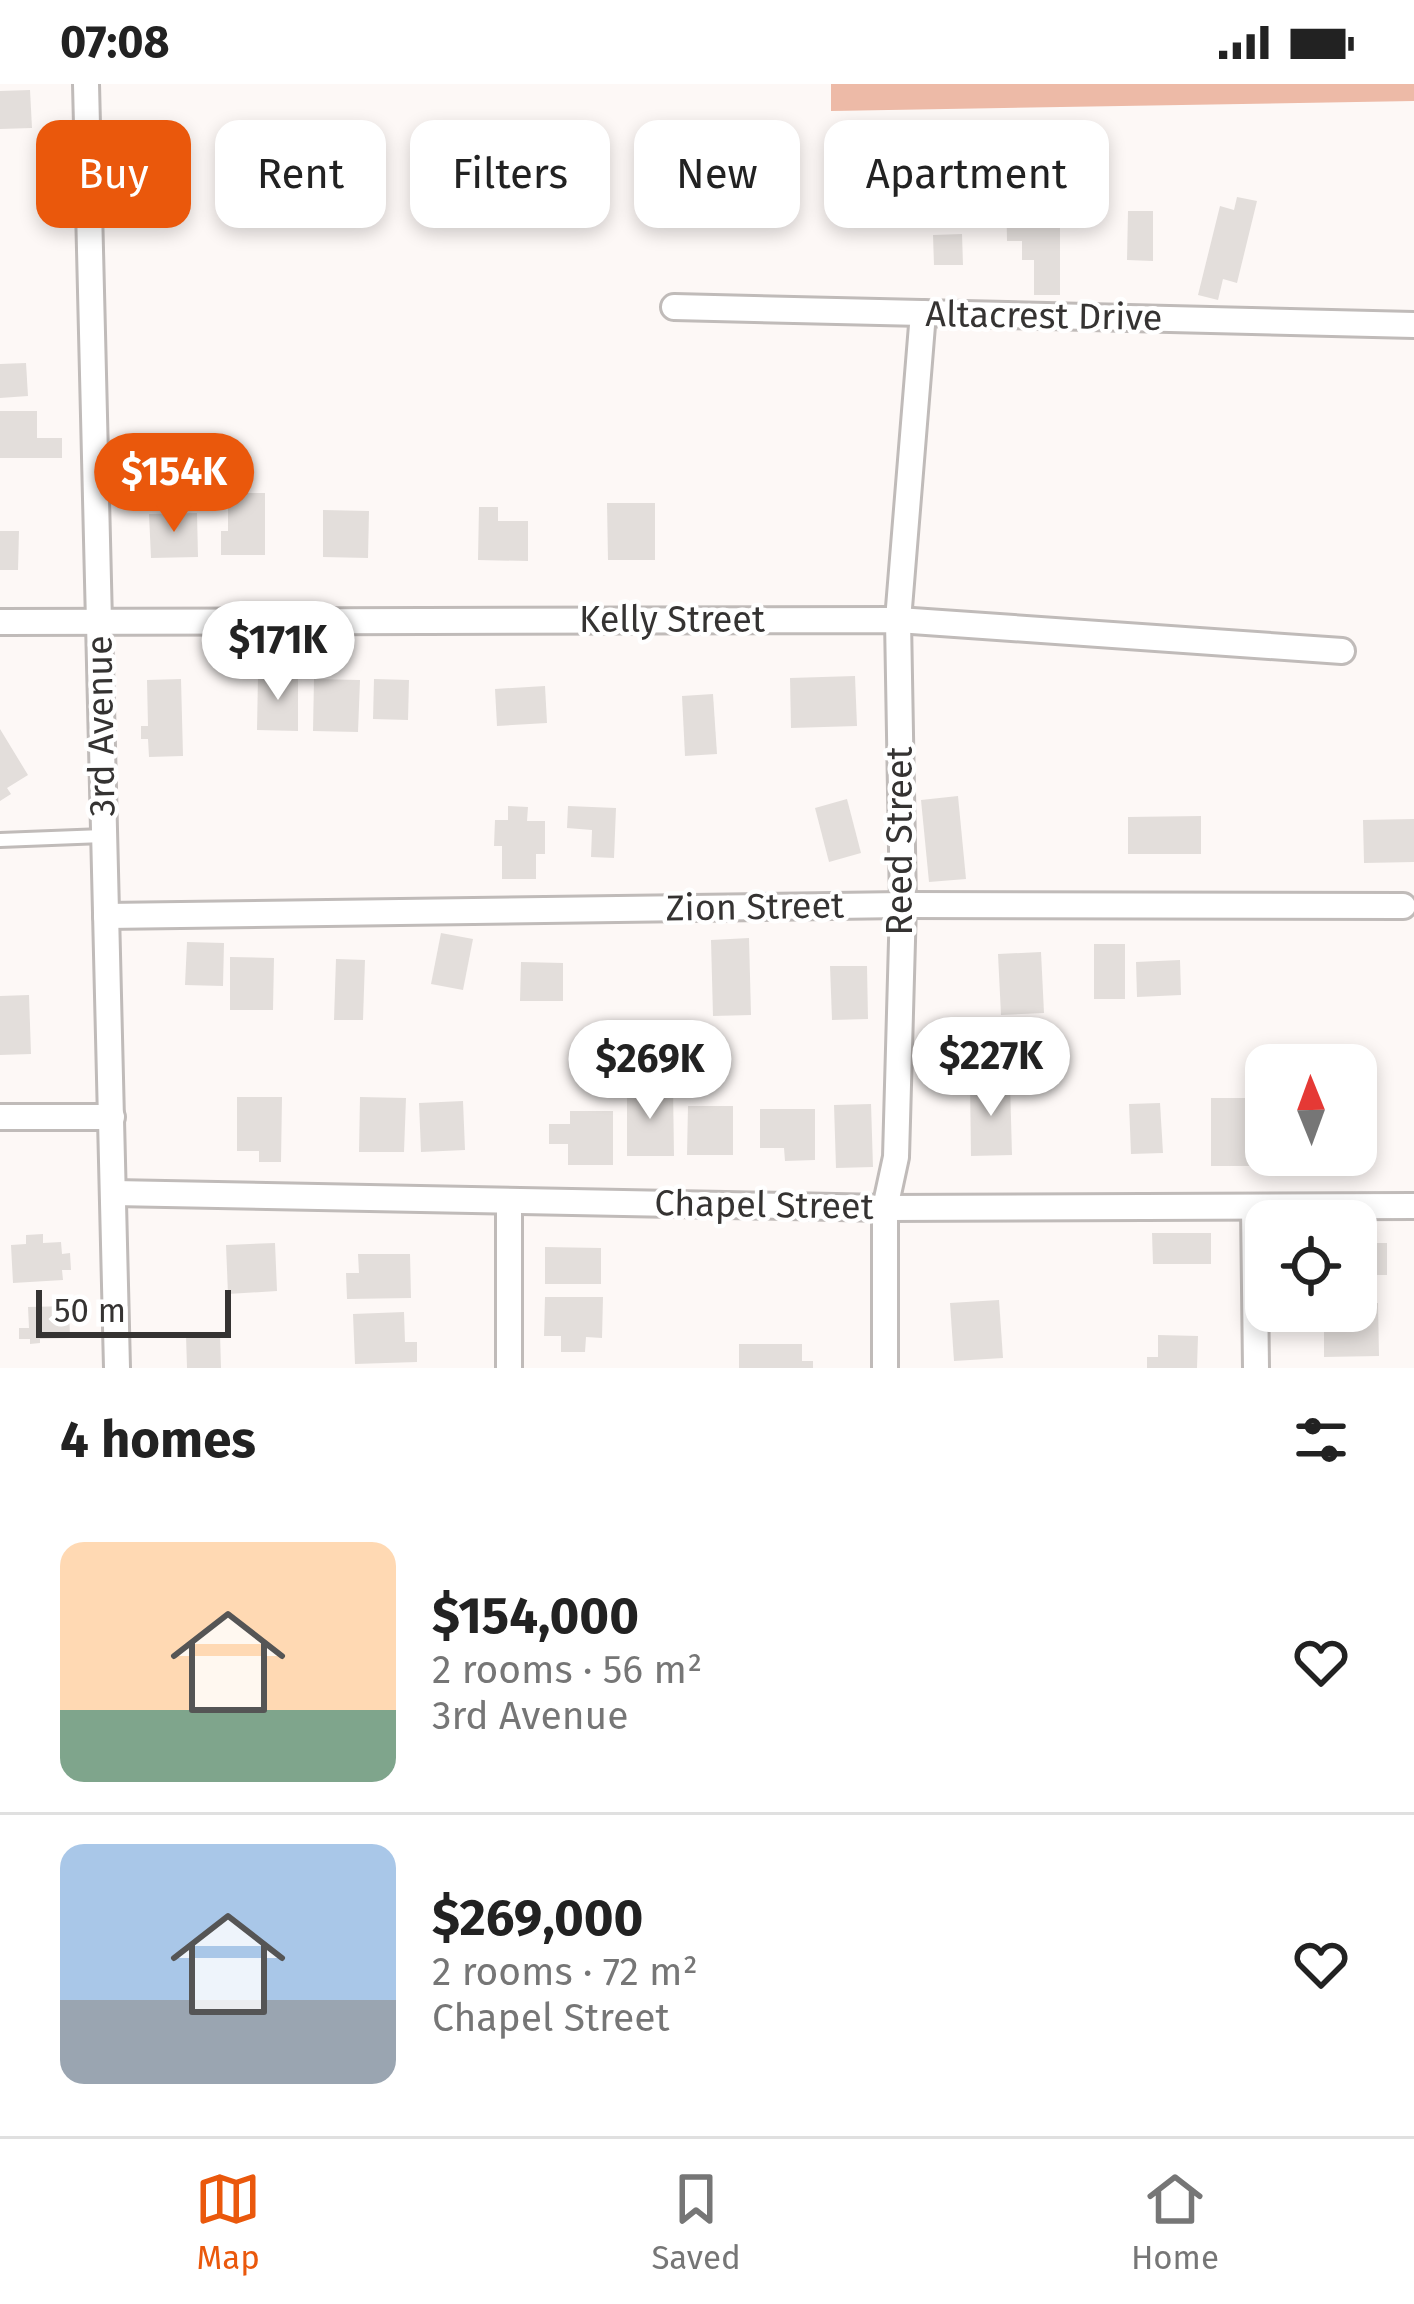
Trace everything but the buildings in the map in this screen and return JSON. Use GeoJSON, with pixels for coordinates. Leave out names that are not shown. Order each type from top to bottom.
{"type":"FeatureCollection","features":[{"type":"Feature","properties":{"kind":"street","name":"3rd Avenue"},"geometry":{"type":"LineString","coordinates":[[86,84],[117,1368]]}},
{"type":"Feature","properties":{"kind":"street","name":"Altacrest Drive"},"geometry":{"type":"LineString","coordinates":[[674,307],[1414,325]]}},
{"type":"Feature","properties":{"kind":"street","name":"Reed Street"},"geometry":{"type":"LineString","coordinates":[[885,1368],[885,1208],[896,1157],[903,905],[898,620],[922,313]]}},
{"type":"Feature","properties":{"kind":"street","name":"Kelly Street"},"geometry":{"type":"LineString","coordinates":[[0,622],[898,620],[1342,651]]}},
{"type":"Feature","properties":{"kind":"street","name":"Zion Street"},"geometry":{"type":"LineString","coordinates":[[106,916],[903,905],[1403,906]]}},
{"type":"Feature","properties":{"kind":"street"},"geometry":{"type":"LineString","coordinates":[[0,1117],[112,1117]]}},
{"type":"Feature","properties":{"kind":"street","name":"Chapel Street"},"geometry":{"type":"LineString","coordinates":[[114,1193],[885,1208],[1245,1208]]}},
{"type":"Feature","properties":{"kind":"street"},"geometry":{"type":"LineString","coordinates":[[508,1368],[509,1201]]}},
{"type":"Feature","properties":{"kind":"street","name":"Chapel Street"},"geometry":{"type":"LineString","coordinates":[[1377,1206],[1414,1206]]}},
{"type":"Feature","properties":{"kind":"street"},"geometry":{"type":"LineString","coordinates":[[1256,1332],[1256,1368]]}},
{"type":"Feature","properties":{"kind":"lane"},"geometry":{"type":"LineString","coordinates":[[0,840],[104,836]]}},
{"type":"Feature","properties":{"kind":"shaded area"},"geometry":{"type":"Polygon","coordinates":[[[831,84],[1414,84],[1414,101],[831,111],[831,84]]]}}]}
